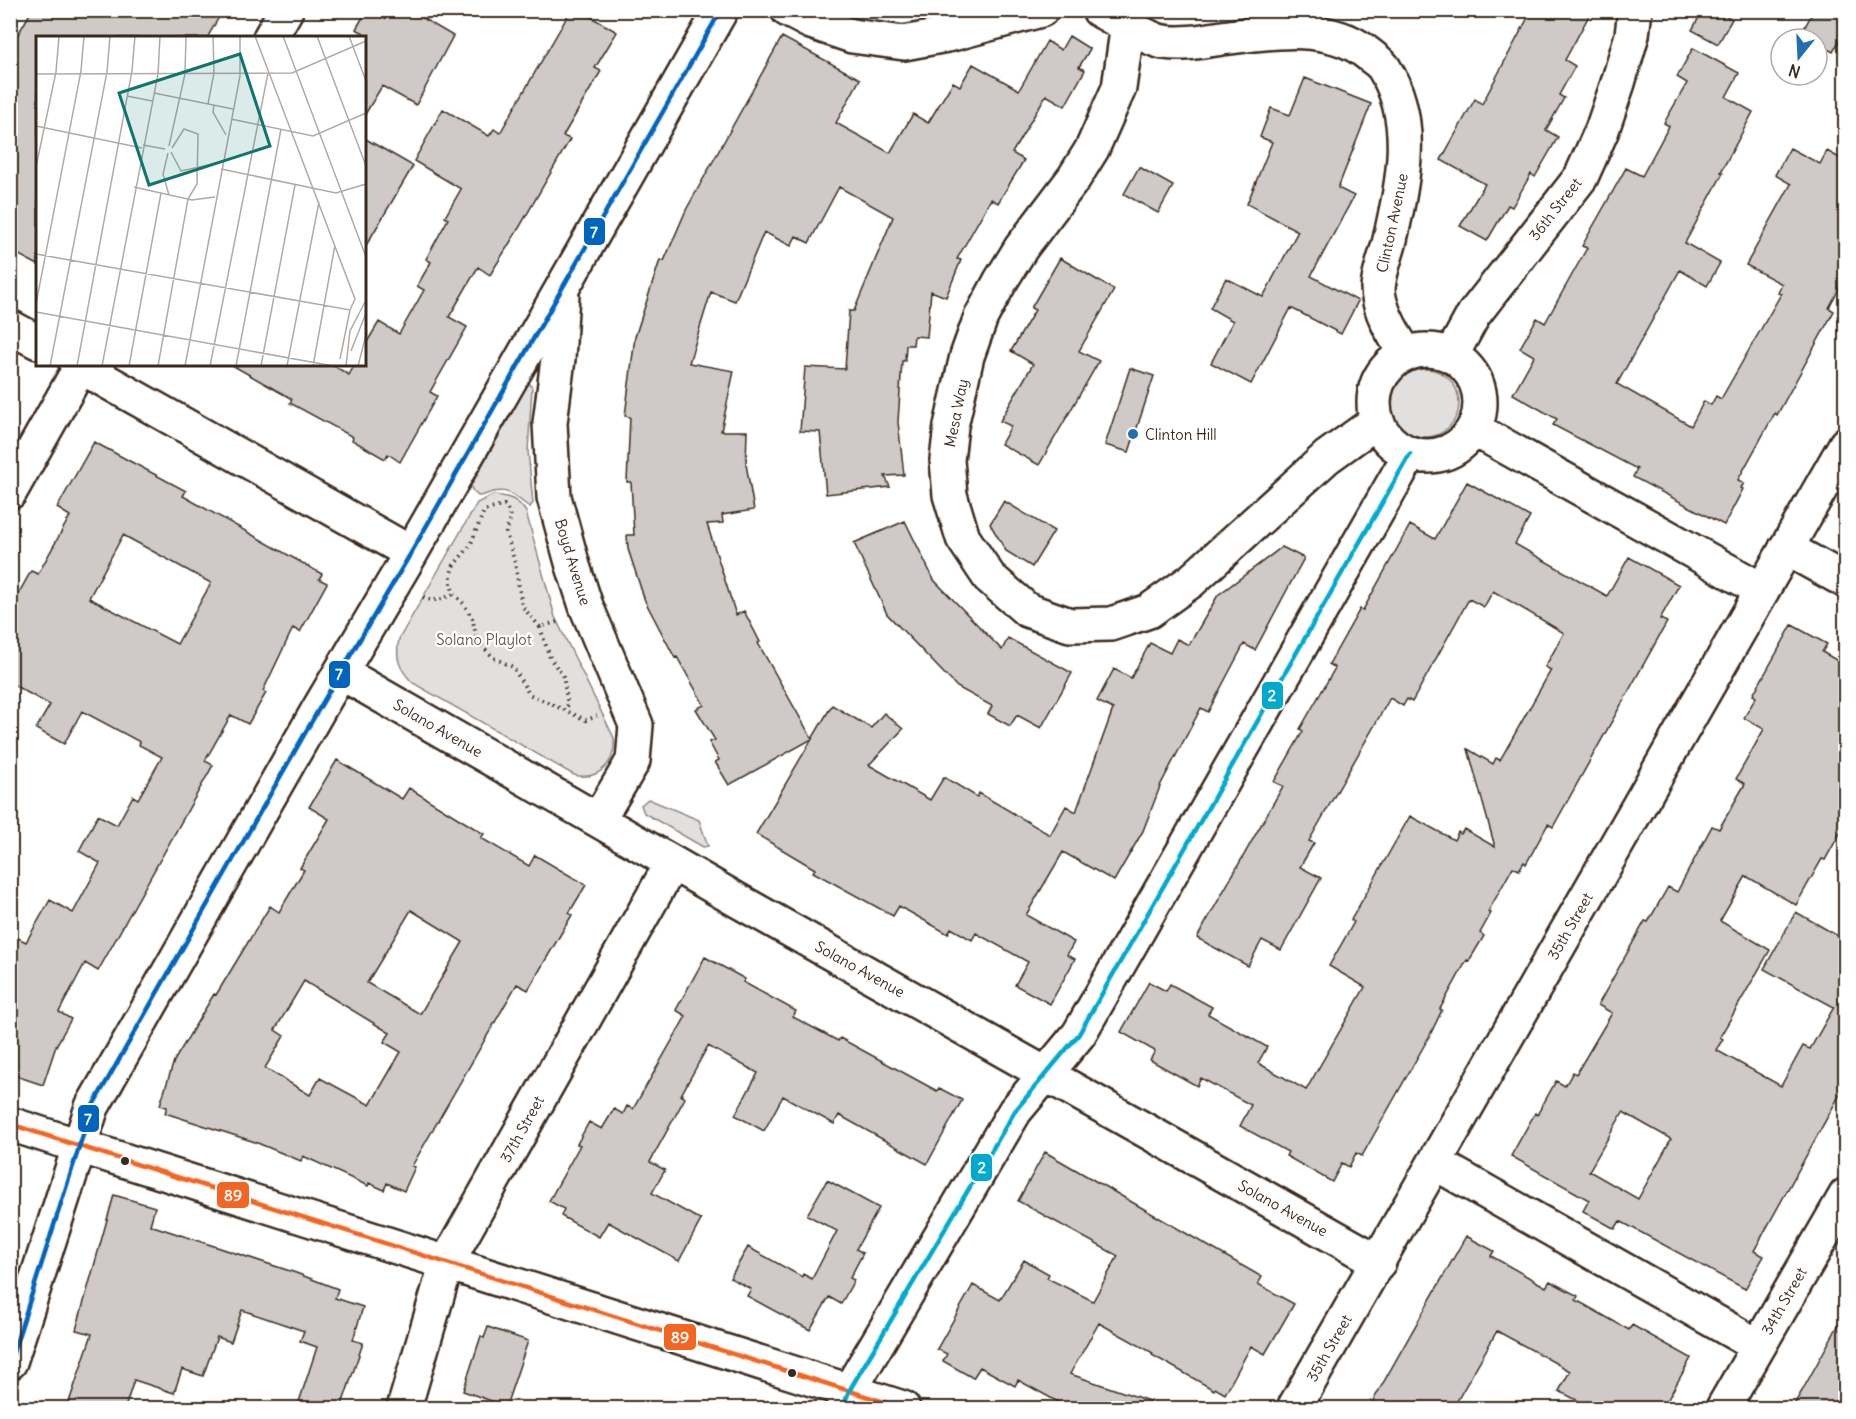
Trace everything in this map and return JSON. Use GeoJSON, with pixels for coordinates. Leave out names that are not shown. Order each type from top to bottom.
{"type":"FeatureCollection","features":[{"type":"Feature","properties":{"kind":"street"},"geometry":{"type":"LineString","coordinates":[[271,36],[286,10]]}},
{"type":"Feature","properties":{"kind":"street"},"geometry":{"type":"LineString","coordinates":[[10,1362],[92,1107],[721,10]]}},
{"type":"Feature","properties":{"kind":"street"},"geometry":{"type":"LineString","coordinates":[[788,10],[811,22],[852,36],[904,43],[952,34],[1041,10]]}},
{"type":"Feature","properties":{"kind":"street","name":"Clinton Avenue"},"geometry":{"type":"LineString","coordinates":[[1099,10],[1130,17],[1161,42],[1187,43],[1266,33],[1294,32],[1326,35],[1358,46],[1382,66],[1397,94],[1404,128],[1405,161],[1401,193],[1378,289],[1387,324],[1406,354]]}},
{"type":"Feature","properties":{"kind":"street","name":"36th Street"},"geometry":{"type":"LineString","coordinates":[[1451,356],[1474,315],[1581,177],[1602,130],[1618,83],[1632,34],[1635,10]]}},
{"type":"Feature","properties":{"kind":"street","name":"Mesa Way"},"geometry":{"type":"LineString","coordinates":[[1130,17],[1119,88],[1092,149],[1074,178],[1021,248],[1000,282],[981,317],[967,356],[951,426],[947,460],[950,495],[963,538],[989,577],[1026,610],[1071,625],[1111,624],[1149,611],[1191,582],[1327,457],[1377,421]]}},
{"type":"Feature","properties":{"kind":"street","name":"Boyd Avenue"},"geometry":{"type":"LineString","coordinates":[[563,286],[558,359],[550,423],[554,497],[586,606],[636,724],[633,761],[598,820]]}},
{"type":"Feature","properties":{"kind":"street"},"geometry":{"type":"LineString","coordinates":[[10,327],[36,341]]}},
{"type":"Feature","properties":{"kind":"street"},"geometry":{"type":"LineString","coordinates":[[1428,350],[1451,356],[1470,371],[1478,387],[1480,405],[1474,429],[1452,450],[1434,456],[1410,454],[1385,436],[1377,421],[1374,397],[1379,379],[1395,360],[1406,354],[1428,350]]}},
{"type":"Feature","properties":{"kind":"street"},"geometry":{"type":"LineString","coordinates":[[10,492],[79,366]]}},
{"type":"Feature","properties":{"kind":"street"},"geometry":{"type":"LineString","coordinates":[[82,366],[411,553]]}},
{"type":"Feature","properties":{"kind":"street"},"geometry":{"type":"LineString","coordinates":[[1474,429],[1762,590]]}},
{"type":"Feature","properties":{"kind":"street","name":"35th Street"},"geometry":{"type":"LineString","coordinates":[[1294,1408],[1845,444]]}},
{"type":"Feature","properties":{"kind":"street"},"geometry":{"type":"LineString","coordinates":[[846,1400],[1015,1111],[1079,1034],[1410,454]]}},
{"type":"Feature","properties":{"kind":"street"},"geometry":{"type":"LineString","coordinates":[[1786,548],[1845,581]]}},
{"type":"Feature","properties":{"kind":"street","name":"Solano Avenue"},"geometry":{"type":"LineString","coordinates":[[342,673],[672,863],[1379,1262]]}},
{"type":"Feature","properties":{"kind":"street","name":"37th Street"},"geometry":{"type":"LineString","coordinates":[[404,1408],[447,1262],[672,863]]}},
{"type":"Feature","properties":{"kind":"street"},"geometry":{"type":"LineString","coordinates":[[10,1124],[447,1262],[846,1400],[903,1408]]}},
{"type":"Feature","properties":{"kind":"street"},"geometry":{"type":"LineString","coordinates":[[1435,1163],[1758,1346]]}},
{"type":"Feature","properties":{"kind":"street","name":"34th Street"},"geometry":{"type":"LineString","coordinates":[[1723,1408],[1845,1195]]}},
{"type":"Feature","properties":{"kind":"path"},"geometry":{"type":"LineString","coordinates":[[564,710],[568,705],[563,676],[550,658],[540,627],[522,606],[507,533],[509,512],[504,505],[484,512],[470,546],[454,565],[451,573],[454,594],[464,604],[472,618],[478,642],[494,658],[513,667],[529,694],[564,710],[586,720],[599,716],[603,724]]}},
{"type":"Feature","properties":{"kind":"path"},"geometry":{"type":"LineString","coordinates":[[423,597],[431,601],[454,594]]}},
{"type":"Feature","properties":{"kind":"path"},"geometry":{"type":"LineString","coordinates":[[540,627],[557,622]]}},
{"type":"Feature","properties":{"kind":"green space"},"geometry":{"type":"Polygon","coordinates":[[[1425,369],[1438,372],[1449,379],[1456,390],[1459,403],[1456,416],[1449,427],[1438,434],[1425,437],[1412,434],[1401,427],[1394,416],[1391,403],[1394,390],[1401,379],[1412,372],[1425,369]]]}},
{"type":"Feature","properties":{"kind":"green space"},"geometry":{"type":"Polygon","coordinates":[[[526,384],[530,384],[532,388],[528,451],[533,503],[530,507],[505,492],[499,491],[478,496],[471,486],[526,384]]]}},
{"type":"Feature","properties":{"kind":"green space","name":"Solano Playlot"},"geometry":{"type":"Polygon","coordinates":[[[493,495],[512,499],[526,512],[555,617],[614,738],[614,747],[609,762],[598,773],[574,775],[413,683],[399,663],[399,639],[477,503],[493,495]]]}},
{"type":"Feature","properties":{"kind":"green space"},"geometry":{"type":"Polygon","coordinates":[[[648,799],[699,820],[708,846],[703,847],[644,813],[641,805],[648,799]]]}},
{"type":"Feature","properties":{"kind":"building"},"geometry":{"type":"Polygon","coordinates":[[[32,10],[223,10],[208,36],[36,36],[36,264],[10,250],[10,48],[32,10]]]}},
{"type":"Feature","properties":{"kind":"building"},"geometry":{"type":"Polygon","coordinates":[[[367,10],[409,10],[453,36],[416,105],[382,86],[366,113],[366,36],[356,29],[367,10]]]}},
{"type":"Feature","properties":{"kind":"building"},"geometry":{"type":"Polygon","coordinates":[[[571,10],[579,10],[617,32],[595,68],[601,71],[563,136],[570,139],[519,228],[490,275],[478,267],[449,317],[467,327],[430,392],[437,396],[400,462],[388,454],[385,459],[352,440],[353,437],[290,403],[292,399],[234,366],[334,366],[349,375],[354,366],[366,366],[366,344],[379,322],[399,334],[424,290],[417,286],[431,262],[426,259],[461,189],[414,161],[443,109],[489,136],[494,129],[500,133],[571,10]]]}},
{"type":"Feature","properties":{"kind":"building"},"geometry":{"type":"Polygon","coordinates":[[[1532,10],[1592,10],[1565,60],[1575,66],[1559,95],[1564,98],[1546,130],[1558,137],[1535,177],[1531,174],[1512,207],[1508,205],[1487,241],[1460,226],[1485,184],[1441,160],[1475,99],[1482,104],[1532,10]]]}},
{"type":"Feature","properties":{"kind":"building"},"geometry":{"type":"Polygon","coordinates":[[[1703,10],[1715,10],[1732,19],[1718,44],[1692,30],[1703,10]]]}},
{"type":"Feature","properties":{"kind":"building"},"geometry":{"type":"Polygon","coordinates":[[[1814,10],[1845,10],[1845,30],[1833,52],[1829,50],[1829,27],[1805,27],[1814,10]]]}},
{"type":"Feature","properties":{"kind":"building"},"geometry":{"type":"Polygon","coordinates":[[[1069,36],[1090,49],[1079,67],[1085,70],[1065,106],[1046,95],[1012,153],[1024,160],[998,203],[991,199],[957,259],[961,260],[946,297],[931,291],[927,337],[914,336],[913,345],[906,345],[905,361],[902,361],[898,422],[904,475],[885,476],[890,487],[826,494],[820,432],[800,431],[805,367],[845,369],[849,311],[854,311],[893,217],[839,187],[809,243],[796,236],[791,246],[764,232],[735,301],[711,292],[689,363],[734,371],[721,431],[747,431],[746,464],[754,510],[722,515],[723,523],[707,524],[736,615],[744,611],[760,642],[758,643],[812,739],[729,785],[715,762],[719,760],[709,742],[715,740],[696,709],[704,705],[677,657],[675,658],[645,601],[628,549],[627,535],[634,535],[631,482],[627,482],[630,417],[625,416],[635,337],[660,260],[664,261],[686,210],[782,37],[860,79],[836,123],[890,153],[913,114],[928,123],[953,82],[960,86],[973,64],[1019,90],[1047,41],[1061,50],[1069,36]]]}},
{"type":"Feature","properties":{"kind":"building"},"geometry":{"type":"Polygon","coordinates":[[[1693,48],[1739,73],[1726,97],[1753,112],[1685,243],[1720,263],[1707,286],[1680,270],[1617,384],[1691,426],[1704,401],[1711,405],[1716,396],[1721,399],[1781,294],[1778,293],[1782,284],[1746,265],[1791,184],[1775,175],[1790,148],[1820,164],[1827,151],[1845,161],[1845,278],[1829,308],[1834,311],[1777,415],[1775,413],[1738,480],[1744,483],[1741,488],[1743,489],[1724,525],[1633,477],[1637,469],[1553,425],[1557,419],[1513,394],[1534,356],[1520,348],[1537,318],[1545,323],[1587,248],[1582,246],[1626,168],[1642,176],[1669,126],[1664,123],[1687,83],[1677,77],[1693,48]]]}},
{"type":"Feature","properties":{"kind":"building"},"geometry":{"type":"Polygon","coordinates":[[[1305,78],[1371,104],[1338,188],[1354,196],[1311,276],[1358,301],[1341,334],[1291,308],[1251,384],[1211,363],[1233,321],[1210,308],[1226,278],[1263,297],[1298,231],[1247,204],[1272,142],[1260,137],[1271,108],[1290,115],[1305,78]]]}},
{"type":"Feature","properties":{"kind":"building"},"geometry":{"type":"Polygon","coordinates":[[[366,139],[413,166],[366,246],[366,139]]]}},
{"type":"Feature","properties":{"kind":"building"},"geometry":{"type":"Polygon","coordinates":[[[1139,167],[1173,186],[1158,213],[1124,194],[1139,167]]]}},
{"type":"Feature","properties":{"kind":"building"},"geometry":{"type":"Polygon","coordinates":[[[1060,258],[1114,290],[1079,351],[1099,361],[1039,465],[1001,444],[1011,426],[1000,421],[1033,364],[1011,351],[1035,310],[1031,308],[1060,258]]]}},
{"type":"Feature","properties":{"kind":"building"},"geometry":{"type":"Polygon","coordinates":[[[1130,368],[1154,376],[1129,452],[1105,445],[1130,368]]]}},
{"type":"Feature","properties":{"kind":"building"},"geometry":{"type":"Polygon","coordinates":[[[94,442],[186,491],[183,496],[322,574],[319,579],[327,583],[300,632],[293,628],[263,691],[266,693],[248,724],[231,715],[205,761],[213,765],[98,971],[85,963],[59,1012],[71,1019],[56,1046],[43,1085],[10,1074],[10,934],[26,942],[50,900],[73,913],[100,863],[79,851],[98,815],[117,825],[133,796],[138,799],[162,757],[139,745],[140,742],[82,711],[64,744],[36,729],[50,705],[10,683],[10,609],[31,571],[38,574],[70,516],[57,508],[94,442]],[[123,535],[89,598],[177,644],[211,583],[123,535]]]}},
{"type":"Feature","properties":{"kind":"building"},"geometry":{"type":"Polygon","coordinates":[[[1467,482],[1530,517],[1515,544],[1607,596],[1629,557],[1679,585],[1660,619],[1667,622],[1553,827],[1548,824],[1526,864],[1524,862],[1519,870],[1513,867],[1488,912],[1491,913],[1480,933],[1484,936],[1469,961],[1467,960],[1440,1009],[1442,1010],[1430,1035],[1362,1156],[1356,1153],[1349,1167],[1342,1163],[1332,1182],[1286,1156],[1288,1152],[1240,1126],[1251,1105],[1201,1078],[1197,1086],[1150,1060],[1155,1051],[1121,1032],[1149,982],[1166,991],[1170,984],[1212,1007],[1208,1014],[1267,1047],[1258,1063],[1306,1090],[1365,987],[1329,966],[1354,922],[1351,920],[1410,816],[1454,840],[1458,832],[1461,834],[1464,829],[1495,847],[1468,749],[1493,764],[1496,758],[1500,760],[1551,670],[1545,667],[1564,633],[1493,591],[1484,607],[1469,599],[1412,702],[1407,699],[1403,706],[1390,698],[1309,841],[1314,843],[1300,867],[1321,878],[1281,950],[1262,940],[1248,966],[1197,938],[1283,786],[1274,782],[1303,731],[1300,729],[1335,668],[1329,664],[1360,609],[1363,610],[1410,525],[1435,539],[1467,482]]]}},
{"type":"Feature","properties":{"kind":"building"},"geometry":{"type":"Polygon","coordinates":[[[1004,501],[1054,531],[1032,567],[1006,551],[990,524],[1004,501]]]}},
{"type":"Feature","properties":{"kind":"building"},"geometry":{"type":"Polygon","coordinates":[[[905,521],[934,580],[1002,650],[1008,638],[1072,673],[1041,728],[1017,715],[1010,726],[988,714],[992,706],[957,687],[887,614],[854,543],[905,521]]]}},
{"type":"Feature","properties":{"kind":"building"},"geometry":{"type":"Polygon","coordinates":[[[1282,547],[1304,558],[1255,650],[1244,644],[1208,712],[1201,708],[1161,784],[1143,831],[1114,881],[1063,852],[1026,915],[1074,942],[1067,955],[1075,959],[1050,1004],[1015,985],[1028,962],[976,933],[972,940],[951,928],[948,934],[899,906],[893,916],[813,872],[815,869],[756,834],[832,705],[871,728],[884,713],[903,729],[869,765],[930,800],[944,777],[977,797],[979,793],[1050,835],[1066,806],[1076,812],[1113,709],[1097,701],[1114,669],[1131,678],[1150,643],[1170,653],[1177,639],[1189,645],[1218,595],[1282,547]]]}},
{"type":"Feature","properties":{"kind":"building"},"geometry":{"type":"Polygon","coordinates":[[[1792,625],[1827,644],[1822,652],[1845,665],[1845,824],[1796,905],[1746,876],[1720,921],[1770,950],[1720,1037],[1723,1039],[1716,1050],[1781,1086],[1803,1046],[1810,1049],[1834,1007],[1764,969],[1796,912],[1845,940],[1845,1085],[1754,1251],[1764,1256],[1745,1289],[1620,1221],[1615,1229],[1583,1211],[1589,1200],[1511,1156],[1556,1081],[1565,1086],[1573,1072],[1576,1074],[1612,1013],[1598,1005],[1645,921],[1648,922],[1668,887],[1677,892],[1712,826],[1719,829],[1745,784],[1736,779],[1764,729],[1744,718],[1756,697],[1753,695],[1792,625]],[[1623,1112],[1589,1171],[1638,1199],[1671,1139],[1623,1112]]]}},
{"type":"Feature","properties":{"kind":"building"},"geometry":{"type":"Polygon","coordinates":[[[337,760],[402,799],[409,788],[484,834],[481,838],[529,866],[535,855],[586,885],[569,913],[572,915],[528,990],[517,984],[412,1166],[415,1167],[404,1191],[387,1183],[384,1190],[369,1183],[368,1186],[303,1156],[301,1161],[255,1142],[165,1113],[167,1107],[160,1105],[174,1061],[214,994],[216,995],[270,906],[279,912],[304,870],[300,868],[329,819],[309,807],[337,760]],[[411,910],[367,983],[420,1014],[463,942],[411,910]],[[304,981],[275,1030],[284,1036],[265,1068],[310,1095],[320,1078],[370,1105],[401,1052],[384,1042],[390,1033],[304,981]]]}},
{"type":"Feature","properties":{"kind":"building"},"geometry":{"type":"Polygon","coordinates":[[[705,957],[745,979],[743,982],[796,1011],[793,1017],[838,1041],[840,1038],[937,1091],[939,1088],[962,1100],[927,1164],[839,1115],[834,1124],[783,1096],[764,1131],[735,1115],[758,1073],[708,1046],[681,1095],[685,1098],[650,1162],[665,1170],[652,1193],[701,1220],[679,1261],[608,1222],[599,1237],[561,1216],[564,1209],[549,1201],[580,1145],[577,1144],[589,1122],[602,1129],[614,1109],[623,1114],[627,1106],[633,1109],[686,1016],[676,1010],[705,957]]]}},
{"type":"Feature","properties":{"kind":"building"},"geometry":{"type":"Polygon","coordinates":[[[1045,1152],[1262,1277],[1258,1284],[1294,1304],[1265,1354],[1251,1346],[1225,1394],[1215,1388],[1214,1390],[1099,1323],[1070,1374],[1158,1404],[1158,1408],[1069,1408],[1018,1380],[1015,1386],[980,1367],[973,1378],[943,1361],[947,1354],[937,1349],[973,1285],[1000,1300],[1024,1260],[1049,1274],[1047,1278],[1093,1301],[1118,1256],[1018,1201],[1045,1152]]]}},
{"type":"Feature","properties":{"kind":"building"},"geometry":{"type":"Polygon","coordinates":[[[827,1180],[879,1208],[856,1249],[863,1253],[850,1278],[854,1280],[841,1304],[829,1297],[810,1330],[747,1296],[751,1289],[730,1278],[748,1247],[802,1277],[803,1274],[812,1279],[837,1231],[807,1215],[827,1180]]]}},
{"type":"Feature","properties":{"kind":"building"},"geometry":{"type":"Polygon","coordinates":[[[114,1195],[155,1207],[150,1225],[338,1289],[335,1298],[363,1307],[353,1340],[363,1343],[341,1408],[297,1408],[317,1347],[300,1341],[304,1331],[242,1310],[231,1342],[217,1337],[203,1376],[182,1369],[174,1393],[134,1380],[125,1408],[67,1408],[92,1334],[76,1330],[114,1195]]]}},
{"type":"Feature","properties":{"kind":"building"},"geometry":{"type":"Polygon","coordinates":[[[1466,1236],[1494,1251],[1491,1256],[1546,1287],[1550,1281],[1578,1296],[1576,1300],[1629,1330],[1632,1325],[1691,1358],[1663,1408],[1592,1408],[1559,1391],[1570,1371],[1497,1331],[1453,1408],[1369,1408],[1466,1236]]]}},
{"type":"Feature","properties":{"kind":"building"},"geometry":{"type":"Polygon","coordinates":[[[1845,1313],[1845,1408],[1792,1408],[1802,1391],[1845,1313]]]}},
{"type":"Feature","properties":{"kind":"building"},"geometry":{"type":"Polygon","coordinates":[[[488,1327],[528,1341],[506,1406],[463,1391],[481,1336],[484,1338],[488,1327]]]}},
{"type":"Feature","properties":{"kind":"transit line","name":"7"},"geometry":{"type":"LineString","coordinates":[[10,1362],[92,1107],[721,10]]}},
{"type":"Feature","properties":{"kind":"transit line","name":"2"},"geometry":{"type":"LineString","coordinates":[[843,1408],[849,1391],[1015,1111],[1079,1034],[1410,454]]}},
{"type":"Feature","properties":{"kind":"transit line","name":"89"},"geometry":{"type":"LineString","coordinates":[[10,1124],[903,1408]]}},
{"type":"Feature","properties":{"kind":"place","name":"Clinton Hill"},"geometry":{"type":"Point","coordinates":[1133,434]}}]}
